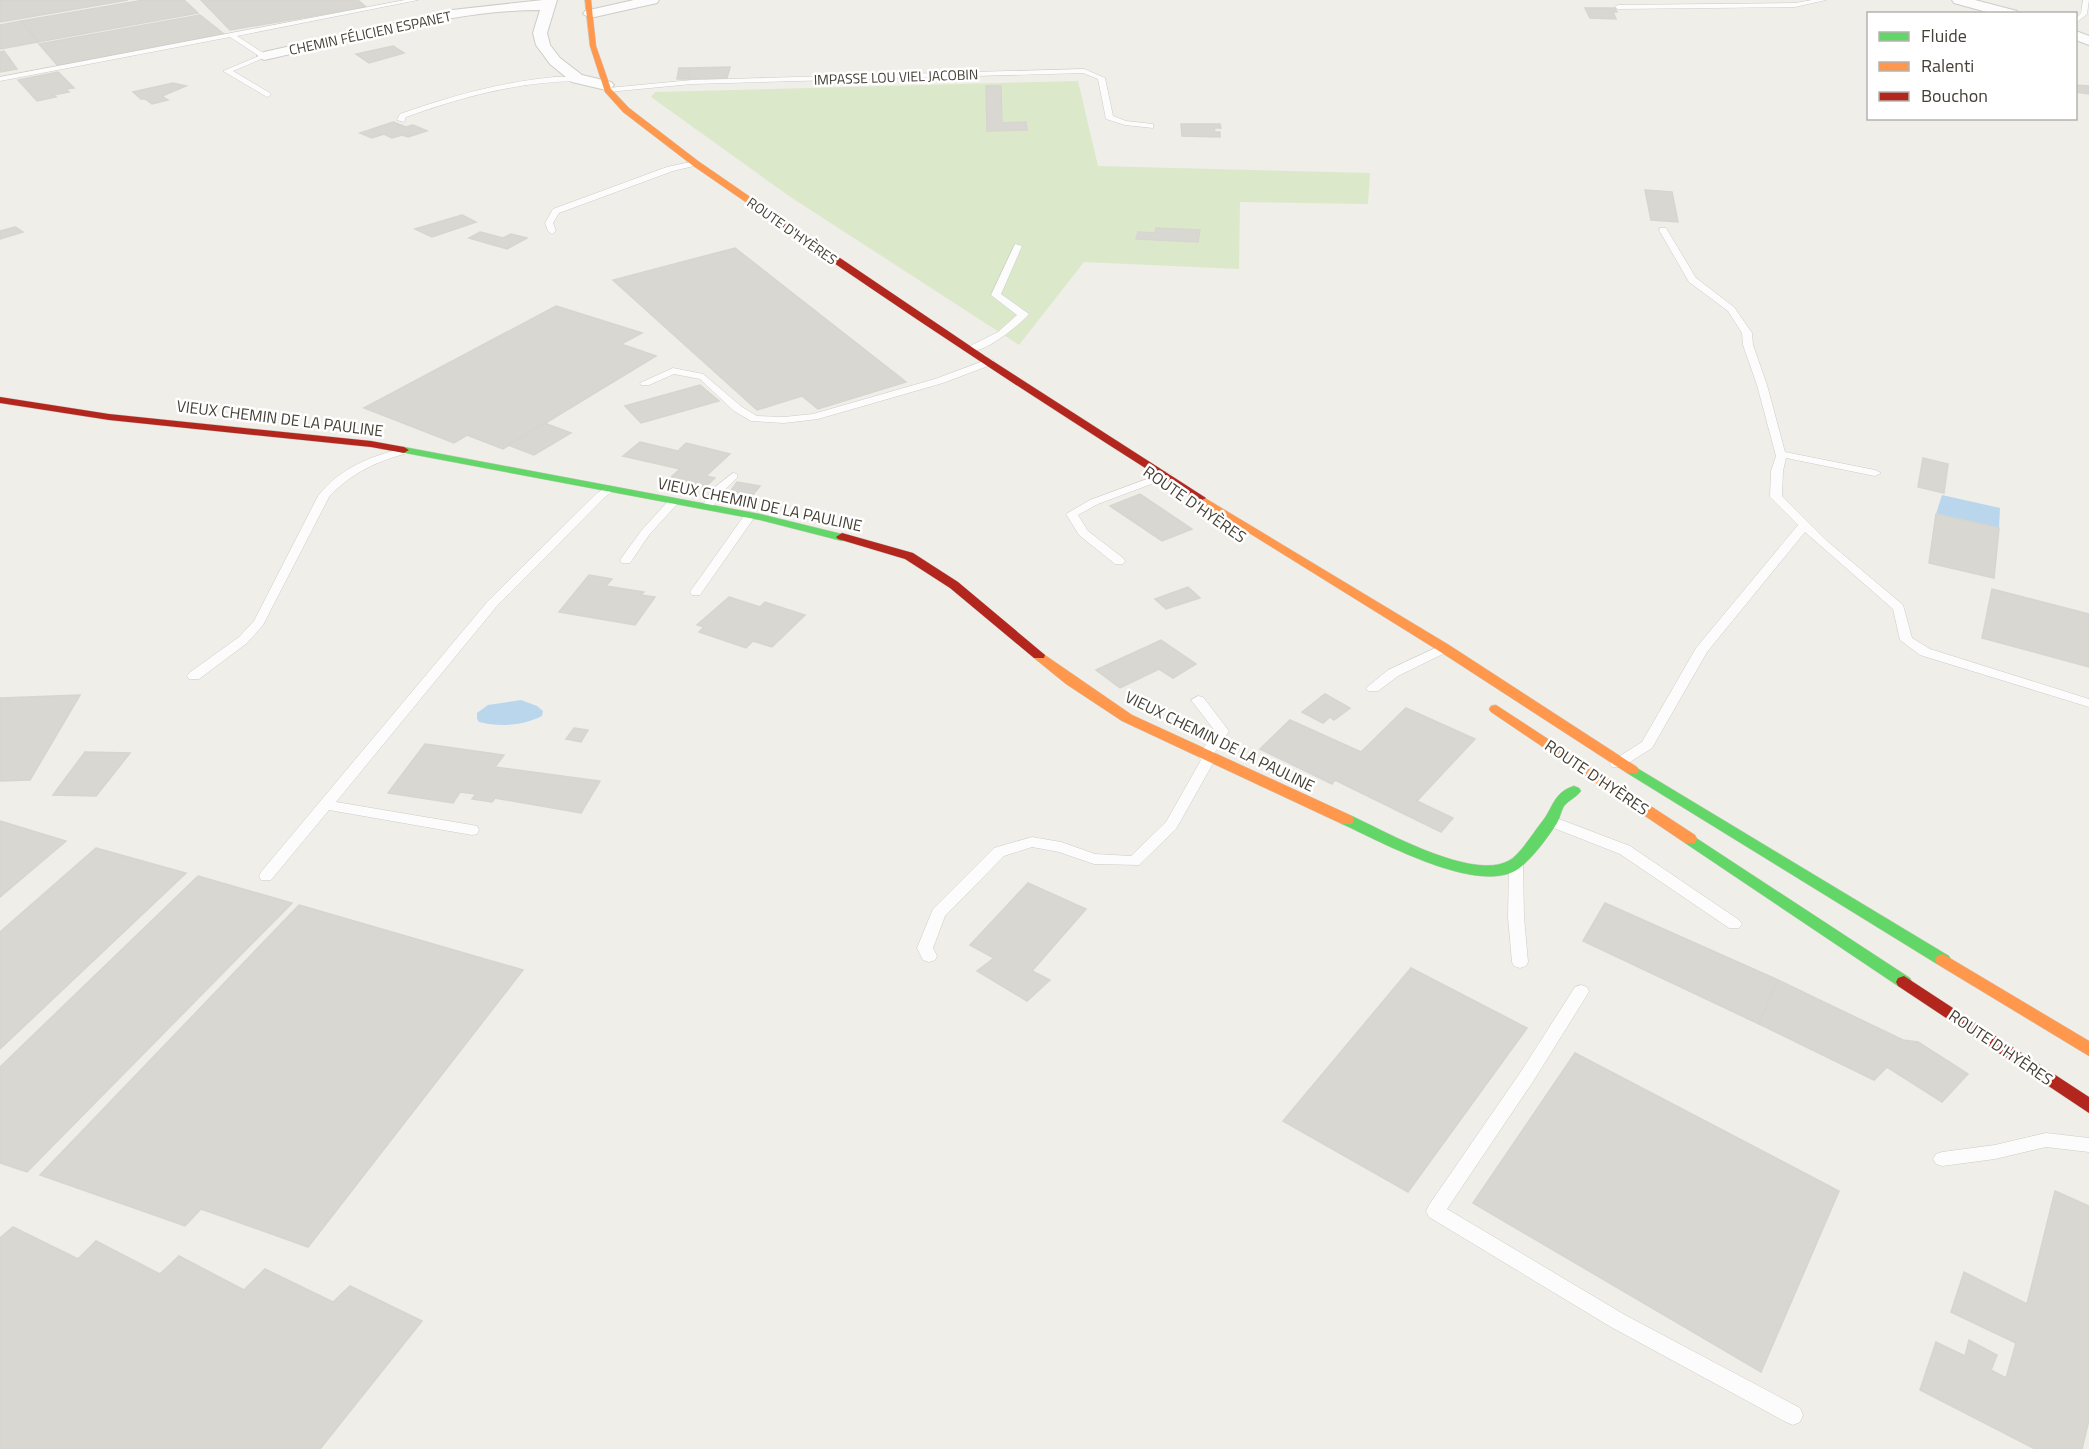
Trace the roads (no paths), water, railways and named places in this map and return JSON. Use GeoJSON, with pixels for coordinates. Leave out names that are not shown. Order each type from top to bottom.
{"type":"FeatureCollection","features":[{"type":"Feature","properties":{"kind":"main road","name":"ROUTE D'HYÈRES"},"geometry":{"type":"LineString","coordinates":[[589,7],[593,46],[607,88],[626,110],[695,163],[863,280],[1110,442],[1294,572]]}},
{"type":"Feature","properties":{"kind":"main road","name":"VIEUX CHEMIN DE LA PAULINE"},"geometry":{"type":"LineString","coordinates":[[0,400],[109,417],[353,441],[406,450],[750,515],[909,556],[954,585],[1071,681],[1127,718],[1423,855],[1466,869],[1494,873],[1516,864]]}},
{"type":"Feature","properties":{"kind":"main road","name":"ROUTE D'HYÈRES"},"geometry":{"type":"LineString","coordinates":[[1160,477],[1444,648],[1620,763],[2089,1050]]}},
{"type":"Feature","properties":{"kind":"main road","name":"ROUTE D'HYÈRES"},"geometry":{"type":"LineString","coordinates":[[1481,698],[2089,1106]]}},
{"type":"Feature","properties":{"kind":"main road"},"geometry":{"type":"LineString","coordinates":[[1516,864],[1551,821],[1558,804],[1574,790]]}},
{"type":"Feature","properties":{"kind":"street"},"geometry":{"type":"LineString","coordinates":[[589,7],[652,0]]}},
{"type":"Feature","properties":{"kind":"street"},"geometry":{"type":"LineString","coordinates":[[1959,0],[2004,12]]}},
{"type":"Feature","properties":{"kind":"street"},"geometry":{"type":"LineString","coordinates":[[549,3],[540,33],[543,45],[555,61],[577,79],[607,88]]}},
{"type":"Feature","properties":{"kind":"street","name":"CHEMIN FÉLICIEN ESPANET"},"geometry":{"type":"LineString","coordinates":[[264,56],[452,14],[549,3]]}},
{"type":"Feature","properties":{"kind":"lane"},"geometry":{"type":"LineString","coordinates":[[0,79],[415,0]]}},
{"type":"Feature","properties":{"kind":"lane"},"geometry":{"type":"LineString","coordinates":[[1618,7],[1795,5],[1823,0]]}},
{"type":"Feature","properties":{"kind":"lane"},"geometry":{"type":"LineString","coordinates":[[2077,20],[2084,14],[2086,0]]}},
{"type":"Feature","properties":{"kind":"lane"},"geometry":{"type":"LineString","coordinates":[[231,34],[264,56]]}},
{"type":"Feature","properties":{"kind":"lane"},"geometry":{"type":"LineString","coordinates":[[264,56],[227,71],[267,95]]}},
{"type":"Feature","properties":{"kind":"lane","name":"IMPASSE LOU VIEL JACOBIN"},"geometry":{"type":"LineString","coordinates":[[607,88],[692,82],[1084,71],[1101,78],[1109,117],[1113,120],[1150,126]]}},
{"type":"Feature","properties":{"kind":"lane"},"geometry":{"type":"LineString","coordinates":[[401,120],[403,116],[421,109],[518,82],[577,79]]}},
{"type":"Feature","properties":{"kind":"lane"},"geometry":{"type":"LineString","coordinates":[[552,231],[549,223],[556,211],[670,169],[695,163]]}},
{"type":"Feature","properties":{"kind":"lane"},"geometry":{"type":"LineString","coordinates":[[1663,230],[1692,280],[1731,309],[1747,333],[1748,345],[1762,385],[1781,454],[1776,496],[1823,543],[1899,608],[1906,640],[1925,652],[2089,703]]}},
{"type":"Feature","properties":{"kind":"lane"},"geometry":{"type":"LineString","coordinates":[[969,350],[1001,334],[1023,314],[996,296],[1018,246]]}},
{"type":"Feature","properties":{"kind":"lane"},"geometry":{"type":"LineString","coordinates":[[645,382],[673,371],[703,377],[738,409],[755,419],[784,420],[814,417],[939,381],[988,362]]}},
{"type":"Feature","properties":{"kind":"lane"},"geometry":{"type":"LineString","coordinates":[[194,676],[243,640],[259,622],[324,496],[336,482],[352,469],[379,457],[406,450]]}},
{"type":"Feature","properties":{"kind":"lane"},"geometry":{"type":"LineString","coordinates":[[1781,454],[1875,473]]}},
{"type":"Feature","properties":{"kind":"lane"},"geometry":{"type":"LineString","coordinates":[[708,507],[715,492],[733,476]]}},
{"type":"Feature","properties":{"kind":"lane"},"geometry":{"type":"LineString","coordinates":[[1119,561],[1083,533],[1072,514],[1094,502],[1160,477]]}},
{"type":"Feature","properties":{"kind":"lane"},"geometry":{"type":"LineString","coordinates":[[266,876],[492,604],[601,495],[610,489]]}},
{"type":"Feature","properties":{"kind":"lane"},"geometry":{"type":"LineString","coordinates":[[626,560],[645,533],[674,501]]}},
{"type":"Feature","properties":{"kind":"lane"},"geometry":{"type":"LineString","coordinates":[[696,592],[750,515]]}},
{"type":"Feature","properties":{"kind":"lane"},"geometry":{"type":"LineString","coordinates":[[1574,790],[1647,745],[1701,651],[1804,525]]}},
{"type":"Feature","properties":{"kind":"lane"},"geometry":{"type":"LineString","coordinates":[[1373,688],[1393,673],[1444,648]]}},
{"type":"Feature","properties":{"kind":"lane"},"geometry":{"type":"LineString","coordinates":[[929,956],[925,948],[938,913],[999,852],[1032,842],[1061,847],[1095,859],[1134,861],[1171,825],[1222,731],[1198,700]]}},
{"type":"Feature","properties":{"kind":"lane"},"geometry":{"type":"LineString","coordinates":[[327,805],[472,830]]}},
{"type":"Feature","properties":{"kind":"lane"},"geometry":{"type":"LineString","coordinates":[[1551,821],[1625,850],[1734,924]]}},
{"type":"Feature","properties":{"kind":"lane"},"geometry":{"type":"LineString","coordinates":[[1516,864],[1516,916],[1520,962]]}},
{"type":"Feature","properties":{"kind":"lane"},"geometry":{"type":"LineString","coordinates":[[1581,991],[1548,1047],[1435,1211],[1618,1321],[1793,1415]]}},
{"type":"Feature","properties":{"kind":"lane"},"geometry":{"type":"LineString","coordinates":[[1942,1159],[1995,1152],[2046,1140],[2089,1145]]}},
{"type":"Feature","properties":{"kind":"water"},"geometry":{"type":"Polygon","coordinates":[[[1942,495],[2000,508],[1999,528],[1936,514],[1942,495]]]}},
{"type":"Feature","properties":{"kind":"water"},"geometry":{"type":"Polygon","coordinates":[[[521,700],[537,706],[543,711],[542,716],[511,725],[487,724],[477,719],[477,713],[488,705],[521,700]]]}}]}
